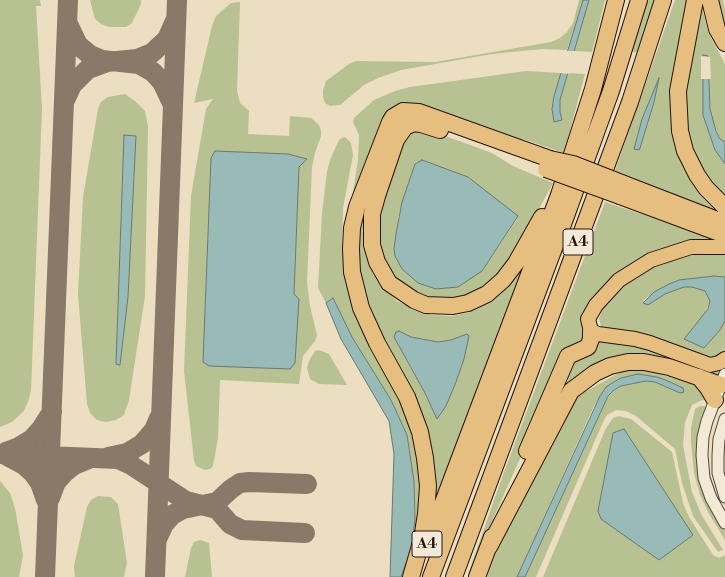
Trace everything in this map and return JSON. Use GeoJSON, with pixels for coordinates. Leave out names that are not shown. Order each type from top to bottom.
{"type":"FeatureCollection","features":[{"type":"Feature","properties":{"kind":"highway","name":"A4"},"geometry":{"type":"LineString","coordinates":[[412,577],[439,511],[559,195],[593,89],[616,0]]}},
{"type":"Feature","properties":{"kind":"highway","name":"A4"},"geometry":{"type":"LineString","coordinates":[[431,577],[566,216],[611,91],[639,0]]}},
{"type":"Feature","properties":{"kind":"highway","name":"A4"},"geometry":{"type":"LineString","coordinates":[[454,577],[630,102],[663,0]]}},
{"type":"Feature","properties":{"kind":"highway"},"geometry":{"type":"LineString","coordinates":[[695,0],[678,91],[680,131],[685,151],[697,175],[712,195],[725,207]]}},
{"type":"Feature","properties":{"kind":"highway"},"geometry":{"type":"LineString","coordinates":[[710,0],[717,30],[725,43]]}},
{"type":"Feature","properties":{"kind":"highway","name":"A4"},"geometry":{"type":"LineString","coordinates":[[412,577],[422,539],[426,514],[428,486],[426,458],[420,432],[407,397],[377,343],[361,308],[352,272],[351,249],[352,228],[357,207],[390,122],[394,117],[403,111],[419,112],[548,164]]}},
{"type":"Feature","properties":{"kind":"highway","name":"A4"},"geometry":{"type":"LineString","coordinates":[[573,151],[544,212],[516,264],[503,280],[487,294],[468,303],[453,306],[426,305],[401,292],[389,282],[382,273],[372,245],[372,214],[396,140],[405,127],[414,123],[548,164],[622,190],[725,222]]}},
{"type":"Feature","properties":{"kind":"highway","name":"A4"},"geometry":{"type":"LineString","coordinates":[[622,190],[725,235]]}},
{"type":"Feature","properties":{"kind":"highway"},"geometry":{"type":"LineString","coordinates":[[477,577],[510,491],[568,356],[588,347],[591,339],[591,331]]}},
{"type":"Feature","properties":{"kind":"highway"},"geometry":{"type":"LineString","coordinates":[[489,547],[559,411],[571,391],[595,373],[610,366],[628,362],[657,364],[724,383]]}},
{"type":"Feature","properties":{"kind":"highway"},"geometry":{"type":"LineString","coordinates":[[699,377],[711,392],[715,400]]}},
{"type":"Feature","properties":{"kind":"main road"},"geometry":{"type":"LineString","coordinates":[[725,247],[691,247],[669,252],[635,269],[619,280],[588,317],[591,331],[603,336],[635,339],[650,343],[710,365],[719,363],[725,359]]}},
{"type":"Feature","properties":{"kind":"street"},"geometry":{"type":"LineString","coordinates":[[724,383],[715,400],[703,437],[702,455],[704,478],[711,498],[725,523]]}},
{"type":"Feature","properties":{"kind":"street"},"geometry":{"type":"LineString","coordinates":[[725,419],[719,439],[718,473],[725,496]]}},
{"type":"Feature","properties":{"kind":"green space"},"geometry":{"type":"Polygon","coordinates":[[[0,0],[40,0],[41,6],[36,6],[42,109],[31,390],[28,402],[23,412],[12,422],[0,427],[0,0]]]}},
{"type":"Feature","properties":{"kind":"green space"},"geometry":{"type":"Polygon","coordinates":[[[90,0],[141,0],[141,4],[132,23],[126,27],[109,27],[101,24],[95,19],[90,0]]]}},
{"type":"Feature","properties":{"kind":"green space"},"geometry":{"type":"Polygon","coordinates":[[[579,0],[583,0],[567,50],[542,49],[492,54],[401,70],[378,78],[364,85],[340,105],[330,106],[325,103],[323,90],[326,81],[349,64],[356,61],[435,62],[551,42],[560,38],[567,32],[573,23],[579,0]]]}},
{"type":"Feature","properties":{"kind":"green space"},"geometry":{"type":"Polygon","coordinates":[[[589,0],[605,0],[592,52],[574,51],[589,0]]]}},
{"type":"Feature","properties":{"kind":"green space"},"geometry":{"type":"Polygon","coordinates":[[[648,0],[654,0],[637,52],[632,52],[648,0]]]}},
{"type":"Feature","properties":{"kind":"green space"},"geometry":{"type":"Polygon","coordinates":[[[675,0],[690,0],[672,117],[725,214],[615,171],[675,0]]]}},
{"type":"Feature","properties":{"kind":"green space"},"geometry":{"type":"Polygon","coordinates":[[[702,0],[703,11],[709,34],[725,64],[725,142],[720,139],[711,116],[703,55],[703,115],[715,150],[725,164],[725,197],[719,192],[693,158],[681,98],[702,0]]]}},
{"type":"Feature","properties":{"kind":"green space"},"geometry":{"type":"Polygon","coordinates":[[[717,0],[723,0],[725,10],[725,34],[717,0]]]}},
{"type":"Feature","properties":{"kind":"green space"},"geometry":{"type":"Polygon","coordinates":[[[240,2],[237,91],[240,103],[249,111],[248,134],[289,136],[290,116],[311,118],[319,125],[321,130],[321,136],[312,167],[307,282],[310,306],[317,335],[315,341],[303,356],[299,384],[220,380],[218,438],[213,466],[210,469],[205,470],[196,466],[194,461],[184,371],[191,196],[206,109],[213,99],[194,103],[212,26],[216,16],[231,3],[240,2]],[[215,151],[211,158],[203,362],[299,299],[294,294],[299,167],[307,159],[288,154],[215,151]]]}},
{"type":"Feature","properties":{"kind":"green space"},"geometry":{"type":"Polygon","coordinates":[[[526,71],[561,73],[552,105],[554,122],[562,120],[560,100],[568,73],[585,74],[564,153],[523,139],[517,141],[414,104],[402,103],[395,105],[385,116],[365,162],[351,204],[358,160],[359,135],[353,122],[354,118],[374,100],[395,91],[410,87],[526,71]]]}},
{"type":"Feature","properties":{"kind":"green space"},"geometry":{"type":"Polygon","coordinates":[[[125,94],[135,101],[145,111],[148,127],[145,296],[129,400],[124,415],[116,420],[106,422],[97,420],[90,413],[87,404],[78,294],[83,197],[98,109],[101,102],[108,97],[125,94]],[[124,135],[116,364],[120,365],[128,297],[136,136],[124,135]]]}},
{"type":"Feature","properties":{"kind":"green space"},"geometry":{"type":"Polygon","coordinates":[[[426,129],[492,153],[513,166],[553,183],[517,249],[498,276],[481,289],[454,301],[419,297],[394,280],[380,252],[376,223],[406,130],[426,129]],[[422,160],[411,176],[398,218],[418,283],[436,289],[482,271],[517,219],[468,177],[422,160]]]}},
{"type":"Feature","properties":{"kind":"green space"},"geometry":{"type":"Polygon","coordinates":[[[345,137],[351,143],[353,155],[343,208],[343,264],[348,290],[355,311],[399,395],[418,452],[422,505],[412,547],[415,528],[415,501],[414,481],[407,435],[391,400],[352,337],[332,298],[326,303],[318,288],[322,213],[327,172],[330,160],[337,144],[340,139],[345,137]]]}},
{"type":"Feature","properties":{"kind":"green space"},"geometry":{"type":"Polygon","coordinates":[[[370,190],[365,239],[368,259],[372,272],[380,285],[397,301],[414,310],[432,315],[452,316],[471,312],[489,303],[504,290],[528,255],[430,518],[430,469],[363,291],[357,252],[361,221],[370,190]],[[401,332],[394,337],[425,393],[437,419],[446,406],[456,382],[464,359],[468,336],[467,334],[451,340],[438,342],[411,337],[401,332]]]}},
{"type":"Feature","properties":{"kind":"green space"},"geometry":{"type":"Polygon","coordinates":[[[605,202],[725,241],[652,256],[582,322],[586,336],[527,443],[467,577],[503,475],[605,202]]]}},
{"type":"Feature","properties":{"kind":"green space"},"geometry":{"type":"Polygon","coordinates":[[[716,253],[725,255],[725,277],[714,276],[679,280],[654,292],[643,301],[648,305],[665,294],[684,287],[692,287],[705,291],[710,301],[705,314],[704,348],[720,330],[725,321],[725,350],[717,357],[712,358],[603,328],[601,326],[599,319],[603,307],[619,288],[637,275],[676,258],[716,253]]]}},
{"type":"Feature","properties":{"kind":"green space"},"geometry":{"type":"Polygon","coordinates":[[[599,337],[626,340],[721,371],[719,378],[604,361],[541,436],[572,362],[599,337]]]}},
{"type":"Feature","properties":{"kind":"green space"},"geometry":{"type":"Polygon","coordinates":[[[319,350],[329,354],[347,385],[319,384],[310,379],[307,368],[309,361],[315,351],[319,350]]]}},
{"type":"Feature","properties":{"kind":"green space"},"geometry":{"type":"Polygon","coordinates":[[[647,370],[698,386],[710,401],[702,400],[692,405],[685,422],[683,445],[692,492],[701,514],[723,550],[718,552],[693,516],[682,483],[675,449],[636,416],[626,411],[616,410],[607,415],[603,422],[536,577],[525,577],[608,396],[621,386],[646,381],[655,382],[680,393],[680,386],[647,375],[621,378],[606,387],[594,406],[517,577],[485,577],[516,506],[572,403],[578,396],[615,375],[625,371],[647,370]]]}},
{"type":"Feature","properties":{"kind":"green space"},"geometry":{"type":"Polygon","coordinates":[[[700,406],[708,406],[700,428],[715,514],[725,531],[725,540],[708,512],[700,495],[694,473],[691,428],[695,409],[700,406]]]}},
{"type":"Feature","properties":{"kind":"green space"},"geometry":{"type":"Polygon","coordinates":[[[619,416],[631,419],[672,452],[683,503],[689,517],[713,555],[719,558],[725,555],[725,577],[543,577],[606,428],[613,418],[619,416]]]}},
{"type":"Feature","properties":{"kind":"green space"},"geometry":{"type":"Polygon","coordinates":[[[0,481],[10,493],[15,508],[23,555],[19,577],[0,577],[0,481]]]}},
{"type":"Feature","properties":{"kind":"green space"},"geometry":{"type":"Polygon","coordinates":[[[98,496],[111,497],[118,504],[127,563],[124,577],[75,577],[74,566],[87,507],[91,500],[98,496]]]}},
{"type":"Feature","properties":{"kind":"green space"},"geometry":{"type":"Polygon","coordinates":[[[200,540],[209,543],[212,577],[185,577],[191,548],[194,542],[200,540]]]}},
{"type":"Feature","properties":{"kind":"water"},"geometry":{"type":"Polygon","coordinates":[[[583,0],[589,0],[560,100],[562,120],[554,122],[552,109],[554,96],[583,0]]]}},
{"type":"Feature","properties":{"kind":"water"},"geometry":{"type":"Polygon","coordinates":[[[703,55],[708,56],[710,109],[716,131],[720,139],[725,142],[725,164],[715,150],[703,115],[703,55]]]}},
{"type":"Feature","properties":{"kind":"water"},"geometry":{"type":"Polygon","coordinates":[[[659,78],[654,102],[640,148],[639,150],[634,149],[642,119],[659,78]]]}},
{"type":"Feature","properties":{"kind":"water"},"geometry":{"type":"Polygon","coordinates":[[[124,135],[136,136],[128,297],[120,365],[116,364],[124,135]]]}},
{"type":"Feature","properties":{"kind":"water"},"geometry":{"type":"Polygon","coordinates":[[[215,151],[288,154],[307,159],[299,167],[294,294],[299,299],[295,363],[290,369],[209,366],[203,362],[211,158],[215,151]]]}},
{"type":"Feature","properties":{"kind":"water"},"geometry":{"type":"Polygon","coordinates":[[[422,160],[468,177],[518,216],[482,271],[458,287],[436,289],[418,283],[402,269],[395,256],[394,249],[402,202],[415,164],[422,160]]]}},
{"type":"Feature","properties":{"kind":"water"},"geometry":{"type":"Polygon","coordinates":[[[714,276],[725,277],[725,321],[720,330],[704,348],[684,339],[708,309],[710,301],[705,291],[692,287],[684,287],[665,294],[648,305],[643,303],[654,292],[679,280],[714,276]]]}},
{"type":"Feature","properties":{"kind":"water"},"geometry":{"type":"Polygon","coordinates":[[[333,298],[352,337],[391,400],[407,435],[414,481],[415,519],[412,547],[401,577],[390,577],[394,454],[389,421],[341,339],[326,303],[333,298]]]}},
{"type":"Feature","properties":{"kind":"water"},"geometry":{"type":"Polygon","coordinates":[[[399,331],[411,337],[438,342],[451,340],[467,334],[469,336],[464,359],[456,382],[446,406],[437,419],[425,393],[394,337],[396,332],[399,331]]]}},
{"type":"Feature","properties":{"kind":"water"},"geometry":{"type":"Polygon","coordinates":[[[638,374],[657,377],[668,381],[683,388],[684,392],[680,393],[655,382],[646,381],[621,386],[608,396],[525,577],[517,577],[600,396],[606,387],[612,383],[621,378],[638,374]]]}},
{"type":"Feature","properties":{"kind":"water"},"geometry":{"type":"Polygon","coordinates":[[[624,429],[693,535],[659,560],[601,519],[598,511],[613,433],[624,429]]]}},
{"type":"Feature","properties":{"kind":"pier"},"geometry":{"type":"Polygon","coordinates":[[[565,51],[576,51],[570,74],[559,73],[565,51]]]}},
{"type":"Feature","properties":{"kind":"pier"},"geometry":{"type":"Polygon","coordinates":[[[701,56],[710,57],[711,79],[701,79],[701,56]]]}},
{"type":"Feature","properties":{"kind":"taxiway"},"geometry":{"type":"LineString","coordinates":[[45,577],[68,0]]}},
{"type":"Feature","properties":{"kind":"taxiway"},"geometry":{"type":"LineString","coordinates":[[155,577],[177,0]]}},
{"type":"Feature","properties":{"kind":"taxiway"},"geometry":{"type":"LineString","coordinates":[[65,100],[72,85],[88,69],[107,62],[137,59],[152,53],[167,39],[175,21]]}},
{"type":"Feature","properties":{"kind":"taxiway"},"geometry":{"type":"LineString","coordinates":[[68,24],[78,45],[90,55],[102,60],[139,64],[153,72],[162,82],[172,103]]}},
{"type":"Feature","properties":{"kind":"taxiway"},"geometry":{"type":"LineString","coordinates":[[6,452],[17,448],[32,439],[41,429],[52,412]]}},
{"type":"Feature","properties":{"kind":"taxiway"},"geometry":{"type":"LineString","coordinates":[[108,457],[127,453],[142,444],[154,430],[159,418]]}},
{"type":"Feature","properties":{"kind":"taxiway"},"geometry":{"type":"LineString","coordinates":[[1,454],[118,459],[131,465],[186,501],[217,509],[230,524],[242,530],[305,533]]}},
{"type":"Feature","properties":{"kind":"taxiway"},"geometry":{"type":"LineString","coordinates":[[5,455],[24,465],[33,473],[40,483],[46,500]]}},
{"type":"Feature","properties":{"kind":"taxiway"},"geometry":{"type":"LineString","coordinates":[[50,498],[56,482],[64,473],[74,465],[91,458]]}},
{"type":"Feature","properties":{"kind":"taxiway"},"geometry":{"type":"LineString","coordinates":[[157,539],[164,524],[172,515],[183,509],[217,502],[240,483],[307,484]]}}]}
